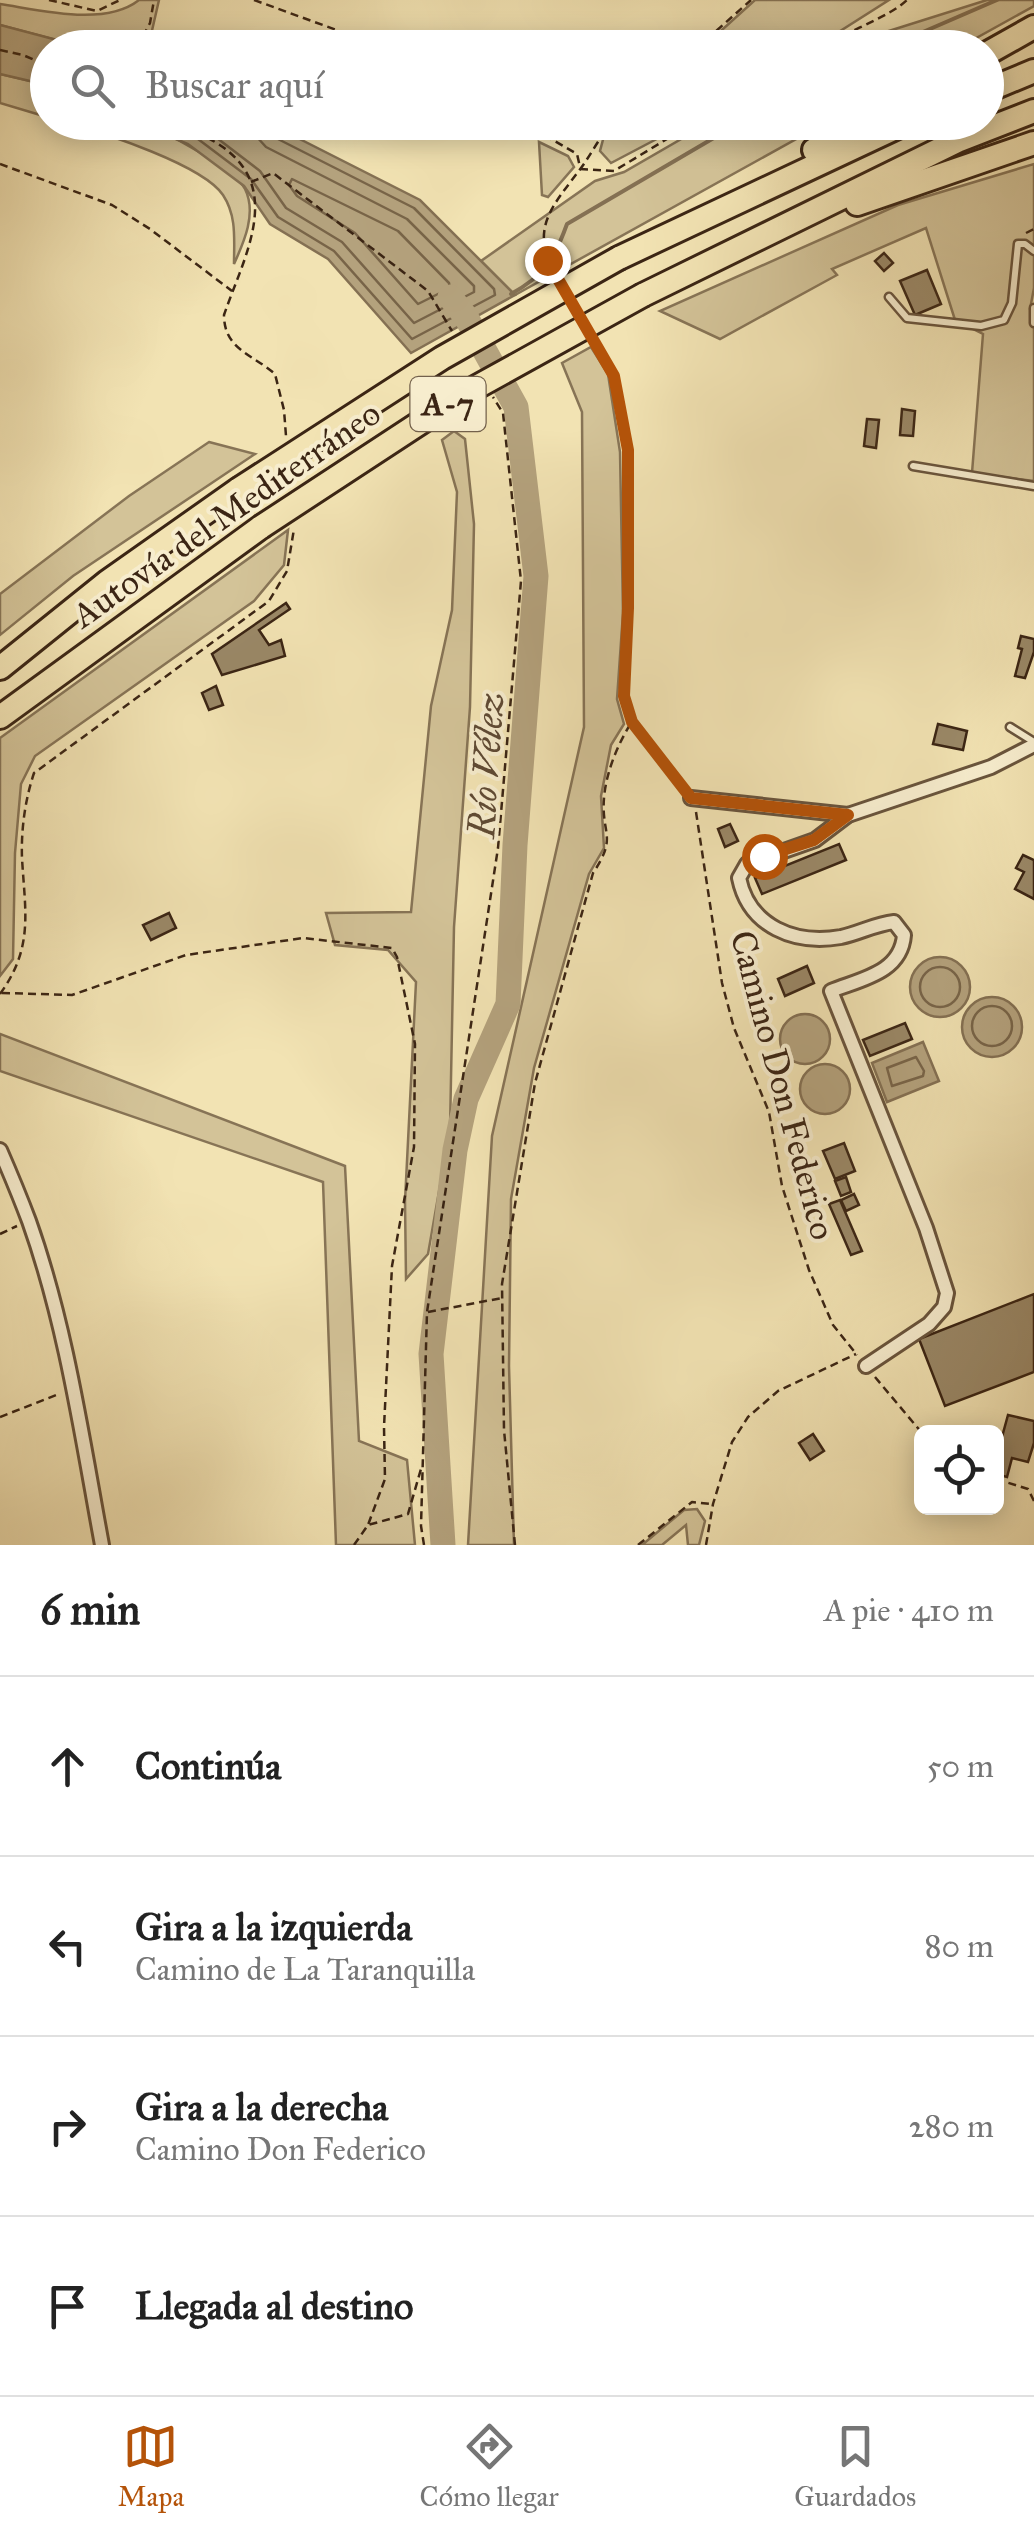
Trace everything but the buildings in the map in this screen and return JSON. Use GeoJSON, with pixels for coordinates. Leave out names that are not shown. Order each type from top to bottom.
{"type":"FeatureCollection","features":[{"type":"Feature","properties":{"kind":"highway"},"geometry":{"type":"LineString","coordinates":[[1004,44],[1034,27]]}},
{"type":"Feature","properties":{"kind":"highway"},"geometry":{"type":"LineString","coordinates":[[1004,83],[1034,71]]}},
{"type":"Feature","properties":{"kind":"highway","name":"Autovía del Mediterráneo"},"geometry":{"type":"LineString","coordinates":[[1004,122],[1034,110]]}},
{"type":"Feature","properties":{"kind":"highway"},"geometry":{"type":"LineString","coordinates":[[619,258],[831,140]]}},
{"type":"Feature","properties":{"kind":"highway","name":"Autovía del Mediterráneo"},"geometry":{"type":"LineString","coordinates":[[0,668],[108,582],[239,489],[442,358],[619,258],[870,140]]}},
{"type":"Feature","properties":{"kind":"highway","name":"Autovía del Mediterráneo"},"geometry":{"type":"LineString","coordinates":[[0,717],[260,526],[464,394],[642,295],[960,140]]}},
{"type":"Feature","properties":{"kind":"highway"},"geometry":{"type":"LineString","coordinates":[[687,272],[907,185],[1034,143]]}},
{"type":"Feature","properties":{"kind":"street"},"geometry":{"type":"LineString","coordinates":[[866,1366],[928,1324],[944,1307],[947,1293],[926,1228],[831,992],[894,964],[904,935],[894,922],[840,937],[820,938],[776,929],[754,915],[738,878],[747,864],[814,840],[848,815],[991,767],[1034,744]]}},
{"type":"Feature","properties":{"kind":"street"},"geometry":{"type":"LineString","coordinates":[[691,798],[848,815]]}},
{"type":"Feature","properties":{"kind":"street"},"geometry":{"type":"LineString","coordinates":[[0,1150],[29,1221],[47,1282],[102,1545]]}},
{"type":"Feature","properties":{"kind":"lane"},"geometry":{"type":"LineString","coordinates":[[890,297],[907,318],[981,326],[1004,320],[1012,303],[1018,244],[1034,251]]}},
{"type":"Feature","properties":{"kind":"lane"},"geometry":{"type":"LineString","coordinates":[[1034,308],[1034,323]]}},
{"type":"Feature","properties":{"kind":"lane"},"geometry":{"type":"LineString","coordinates":[[913,466],[1034,486]]}},
{"type":"Feature","properties":{"kind":"lane"},"geometry":{"type":"LineString","coordinates":[[1010,726],[1034,744]]}},
{"type":"Feature","properties":{"kind":"path"},"geometry":{"type":"LineString","coordinates":[[50,0],[98,12],[120,0]]}},
{"type":"Feature","properties":{"kind":"path"},"geometry":{"type":"LineString","coordinates":[[146,30],[154,0]]}},
{"type":"Feature","properties":{"kind":"path"},"geometry":{"type":"LineString","coordinates":[[254,0],[336,30]]}},
{"type":"Feature","properties":{"kind":"path"},"geometry":{"type":"LineString","coordinates":[[717,30],[750,0]]}},
{"type":"Feature","properties":{"kind":"path"},"geometry":{"type":"LineString","coordinates":[[849,30],[896,10],[907,0]]}},
{"type":"Feature","properties":{"kind":"path"},"geometry":{"type":"LineString","coordinates":[[0,50],[30,58]]}},
{"type":"Feature","properties":{"kind":"path"},"geometry":{"type":"LineString","coordinates":[[553,140],[577,154],[580,169]]}},
{"type":"Feature","properties":{"kind":"path"},"geometry":{"type":"LineString","coordinates":[[562,288],[547,260],[542,225],[560,192],[600,140]]}},
{"type":"Feature","properties":{"kind":"path"},"geometry":{"type":"LineString","coordinates":[[580,169],[614,171],[665,140]]}},
{"type":"Feature","properties":{"kind":"path"},"geometry":{"type":"LineString","coordinates":[[0,164],[112,205],[232,292]]}},
{"type":"Feature","properties":{"kind":"path"},"geometry":{"type":"LineString","coordinates":[[252,182],[273,173],[428,291],[456,337]]}},
{"type":"Feature","properties":{"kind":"path","name":"Camino Don Federico"},"geometry":{"type":"LineString","coordinates":[[590,333],[614,376],[628,450],[624,696],[632,722],[691,798],[722,983],[734,1028],[769,1112],[782,1186],[809,1270],[833,1325],[915,1425]]}},
{"type":"Feature","properties":{"kind":"path"},"geometry":{"type":"LineString","coordinates":[[424,1545],[426,1312],[498,848],[520,581],[504,413],[494,398]]}},
{"type":"Feature","properties":{"kind":"path"},"geometry":{"type":"LineString","coordinates":[[516,1545],[504,1430],[502,1298],[534,1084],[593,873],[608,852],[604,797],[618,742],[632,722]]}},
{"type":"Feature","properties":{"kind":"path"},"geometry":{"type":"LineString","coordinates":[[1,993],[72,995],[186,955],[303,938],[392,948],[398,957],[415,1044],[414,1147],[392,1266],[385,1479],[368,1525],[354,1545]]}},
{"type":"Feature","properties":{"kind":"path"},"geometry":{"type":"LineString","coordinates":[[0,1234],[29,1221]]}},
{"type":"Feature","properties":{"kind":"path"},"geometry":{"type":"LineString","coordinates":[[426,1312],[502,1298]]}},
{"type":"Feature","properties":{"kind":"path"},"geometry":{"type":"LineString","coordinates":[[706,1545],[713,1504],[732,1442],[748,1417],[778,1391],[856,1354]]}},
{"type":"Feature","properties":{"kind":"path"},"geometry":{"type":"LineString","coordinates":[[0,1417],[72,1388]]}},
{"type":"Feature","properties":{"kind":"path"},"geometry":{"type":"LineString","coordinates":[[368,1525],[408,1514],[423,1462]]}},
{"type":"Feature","properties":{"kind":"path"},"geometry":{"type":"LineString","coordinates":[[1004,1482],[1028,1490],[1034,1501]]}},
{"type":"Feature","properties":{"kind":"path"},"geometry":{"type":"LineString","coordinates":[[638,1545],[692,1502],[713,1504]]}},
{"type":"Feature","properties":{"kind":"shaded area"},"geometry":{"type":"Polygon","coordinates":[[[139,0],[159,0],[152,30],[30,30],[30,33],[0,25],[0,4],[91,15],[125,8],[139,0]]]}},
{"type":"Feature","properties":{"kind":"shaded area"},"geometry":{"type":"Polygon","coordinates":[[[755,0],[889,0],[842,30],[722,30],[755,0]]]}},
{"type":"Feature","properties":{"kind":"shaded area"},"geometry":{"type":"Polygon","coordinates":[[[987,0],[1034,0],[1034,6],[991,30],[892,30],[987,0]]]}},
{"type":"Feature","properties":{"kind":"shaded area"},"geometry":{"type":"Polygon","coordinates":[[[0,74],[30,81],[30,112],[0,103],[0,74]]]}},
{"type":"Feature","properties":{"kind":"shaded area"},"geometry":{"type":"Polygon","coordinates":[[[121,140],[178,140],[227,171],[245,189],[250,208],[248,227],[234,264],[234,228],[223,195],[195,172],[121,140]]]}},
{"type":"Feature","properties":{"kind":"shaded area"},"geometry":{"type":"Polygon","coordinates":[[[603,140],[655,140],[611,163],[600,151],[603,140]]]}},
{"type":"Feature","properties":{"kind":"shaded area"},"geometry":{"type":"Polygon","coordinates":[[[680,140],[794,140],[515,295],[481,261],[595,181],[624,172],[680,140]]]}},
{"type":"Feature","properties":{"kind":"shaded area"},"geometry":{"type":"Polygon","coordinates":[[[539,142],[568,156],[574,167],[548,197],[542,195],[539,142]]]}},
{"type":"Feature","properties":{"kind":"shaded area"},"geometry":{"type":"Polygon","coordinates":[[[1034,164],[1034,288],[1030,309],[1034,317],[1034,481],[972,473],[983,334],[955,320],[926,228],[832,269],[837,275],[720,339],[660,311],[898,205],[1034,164]]]}},
{"type":"Feature","properties":{"kind":"shaded area"},"geometry":{"type":"Polygon","coordinates":[[[591,347],[608,374],[620,452],[623,613],[617,699],[624,724],[611,745],[601,796],[604,848],[589,874],[534,1068],[511,1199],[509,1366],[514,1545],[468,1545],[492,1136],[584,727],[582,412],[562,363],[591,347]]]}},
{"type":"Feature","properties":{"kind":"shaded area"},"geometry":{"type":"Polygon","coordinates":[[[454,431],[465,439],[474,524],[470,707],[454,927],[450,1129],[428,1254],[406,1279],[405,1201],[416,982],[388,950],[335,945],[326,913],[411,912],[431,706],[452,610],[457,492],[442,440],[454,431]]]}},
{"type":"Feature","properties":{"kind":"shaded area"},"geometry":{"type":"Polygon","coordinates":[[[209,442],[255,454],[73,576],[0,635],[0,594],[129,496],[209,442]]]}},
{"type":"Feature","properties":{"kind":"shaded area"},"geometry":{"type":"Polygon","coordinates":[[[288,530],[284,565],[254,601],[35,756],[21,784],[13,959],[0,976],[0,738],[288,530]]]}},
{"type":"Feature","properties":{"kind":"shaded area"},"geometry":{"type":"Polygon","coordinates":[[[0,1034],[345,1166],[359,1441],[407,1460],[415,1545],[336,1545],[323,1182],[0,1071],[0,1034]]]}},
{"type":"Feature","properties":{"kind":"shaded area"},"geometry":{"type":"Polygon","coordinates":[[[697,1509],[705,1521],[699,1545],[688,1545],[686,1525],[662,1545],[642,1545],[684,1510],[697,1509]]]}},
{"type":"Feature","properties":{"kind":"water"},"geometry":{"type":"Polygon","coordinates":[[[0,25],[30,33],[30,81],[0,74],[0,25]]]}},
{"type":"Feature","properties":{"kind":"water"},"geometry":{"type":"Polygon","coordinates":[[[178,140],[302,140],[420,200],[515,295],[411,353],[328,259],[270,224],[244,186],[178,140]]]}},
{"type":"Feature","properties":{"kind":"water"},"geometry":{"type":"Polygon","coordinates":[[[940,957],[961,966],[970,987],[961,1008],[940,1017],[919,1008],[910,987],[919,966],[940,957]]]}},
{"type":"Feature","properties":{"kind":"water"},"geometry":{"type":"Polygon","coordinates":[[[992,997],[1013,1006],[1022,1027],[1013,1048],[992,1057],[971,1048],[962,1027],[971,1006],[992,997]]]}},
{"type":"Feature","properties":{"kind":"water"},"geometry":{"type":"Polygon","coordinates":[[[805,1014],[822,1022],[830,1039],[822,1056],[805,1064],[788,1056],[780,1039],[788,1022],[805,1014]]]}},
{"type":"Feature","properties":{"kind":"water"},"geometry":{"type":"Polygon","coordinates":[[[923,1042],[939,1081],[887,1102],[872,1063],[923,1042]]]}},
{"type":"Feature","properties":{"kind":"water"},"geometry":{"type":"Polygon","coordinates":[[[825,1064],[842,1072],[850,1089],[842,1106],[825,1114],[808,1106],[800,1089],[808,1072],[825,1064]]]}},
{"type":"Feature","properties":{"kind":"waterway"},"geometry":{"type":"LineString","coordinates":[[928,30],[997,0]]}},
{"type":"Feature","properties":{"kind":"waterway"},"geometry":{"type":"LineString","coordinates":[[511,294],[547,265],[567,224],[710,140]]}},
{"type":"Feature","properties":{"kind":"waterway","name":"Río Vélez"},"geometry":{"type":"LineString","coordinates":[[443,1545],[431,1354],[455,1150],[466,1099],[508,1004],[515,845],[536,576],[516,407],[466,317],[450,297]]}},
{"type":"Feature","properties":{"kind":"route"},"geometry":{"type":"LineString","coordinates":[[547,260],[614,376],[628,450],[624,696],[632,722],[691,798],[848,815],[814,840],[764,856]]}}]}
